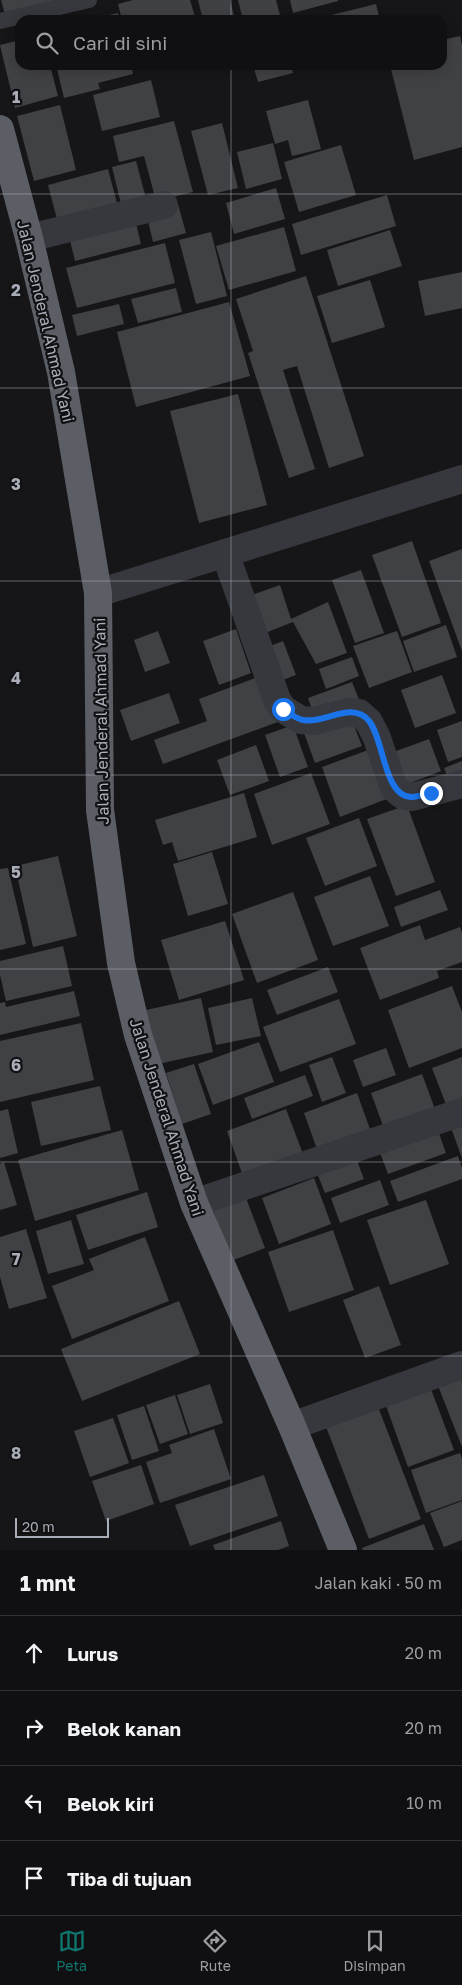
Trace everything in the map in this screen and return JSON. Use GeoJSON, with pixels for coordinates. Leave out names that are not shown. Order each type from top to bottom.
{"type":"FeatureCollection","features":[{"type":"Feature","properties":{"kind":"highway","name":"Jalan Jenderal Ahmad Yani"},"geometry":{"type":"LineString","coordinates":[[0,129],[29,238],[61,372],[98,592],[100,810],[121,963],[138,1035],[194,1203],[292,1426],[343,1550]]}},
{"type":"Feature","properties":{"kind":"street"},"geometry":{"type":"LineString","coordinates":[[29,238],[164,205]]}},
{"type":"Feature","properties":{"kind":"street"},"geometry":{"type":"LineString","coordinates":[[98,592],[462,479]]}},
{"type":"Feature","properties":{"kind":"street"},"geometry":{"type":"LineString","coordinates":[[225,553],[277,700],[283,709],[301,720],[314,721],[348,712],[359,713],[369,722],[377,738],[394,788],[402,796],[412,797],[462,784]]}},
{"type":"Feature","properties":{"kind":"street"},"geometry":{"type":"LineString","coordinates":[[194,1203],[462,1112]]}},
{"type":"Feature","properties":{"kind":"street"},"geometry":{"type":"LineString","coordinates":[[292,1426],[462,1365]]}},
{"type":"Feature","properties":{"kind":"lane"},"geometry":{"type":"LineString","coordinates":[[25,15],[89,0]]}},
{"type":"Feature","properties":{"kind":"lane"},"geometry":{"type":"LineString","coordinates":[[0,21],[15,17]]}},
{"type":"Feature","properties":{"kind":"building"},"geometry":{"type":"Polygon","coordinates":[[[1,0],[62,0],[5,15],[1,0]]]}},
{"type":"Feature","properties":{"kind":"building"},"geometry":{"type":"Polygon","coordinates":[[[133,0],[190,0],[194,15],[121,15],[118,4],[133,0]]]}},
{"type":"Feature","properties":{"kind":"building"},"geometry":{"type":"Polygon","coordinates":[[[198,0],[230,0],[234,15],[202,15],[198,0]]]}},
{"type":"Feature","properties":{"kind":"building"},"geometry":{"type":"Polygon","coordinates":[[[238,0],[276,0],[280,15],[242,15],[238,0]]]}},
{"type":"Feature","properties":{"kind":"building"},"geometry":{"type":"Polygon","coordinates":[[[290,0],[338,0],[338,1],[293,13],[290,0]]]}},
{"type":"Feature","properties":{"kind":"building"},"geometry":{"type":"Polygon","coordinates":[[[376,4],[379,15],[331,15],[376,4]]]}},
{"type":"Feature","properties":{"kind":"building"},"geometry":{"type":"Polygon","coordinates":[[[460,36],[462,45],[462,147],[414,160],[391,70],[447,70],[447,39],[460,36]]]}},
{"type":"Feature","properties":{"kind":"building"},"geometry":{"type":"Polygon","coordinates":[[[15,41],[15,70],[51,70],[58,96],[15,108],[0,45],[15,41]]]}},
{"type":"Feature","properties":{"kind":"building"},"geometry":{"type":"Polygon","coordinates":[[[57,70],[132,70],[133,74],[98,83],[100,89],[64,98],[57,70]]]}},
{"type":"Feature","properties":{"kind":"building"},"geometry":{"type":"Polygon","coordinates":[[[254,70],[292,70],[293,73],[258,82],[254,70]]]}},
{"type":"Feature","properties":{"kind":"building"},"geometry":{"type":"Polygon","coordinates":[[[151,80],[160,117],[102,131],[93,95],[151,80]]]}},
{"type":"Feature","properties":{"kind":"building"},"geometry":{"type":"Polygon","coordinates":[[[308,100],[321,149],[292,156],[288,140],[275,144],[266,111],[308,100]]]}},
{"type":"Feature","properties":{"kind":"building"},"geometry":{"type":"Polygon","coordinates":[[[60,105],[76,170],[34,181],[17,116],[60,105]]]}},
{"type":"Feature","properties":{"kind":"building"},"geometry":{"type":"Polygon","coordinates":[[[174,121],[193,192],[156,201],[144,156],[119,162],[113,136],[174,121]]]}},
{"type":"Feature","properties":{"kind":"building"},"geometry":{"type":"Polygon","coordinates":[[[222,123],[238,188],[208,195],[191,131],[222,123]]]}},
{"type":"Feature","properties":{"kind":"building"},"geometry":{"type":"Polygon","coordinates":[[[273,143],[282,179],[246,189],[237,152],[273,143]]]}},
{"type":"Feature","properties":{"kind":"building"},"geometry":{"type":"Polygon","coordinates":[[[341,145],[356,195],[299,212],[284,162],[341,145]]]}},
{"type":"Feature","properties":{"kind":"building"},"geometry":{"type":"Polygon","coordinates":[[[136,161],[148,206],[123,212],[112,167],[136,161]]]}},
{"type":"Feature","properties":{"kind":"building"},"geometry":{"type":"Polygon","coordinates":[[[108,169],[118,207],[58,223],[48,185],[108,169]]]}},
{"type":"Feature","properties":{"kind":"building"},"geometry":{"type":"Polygon","coordinates":[[[276,188],[285,219],[234,234],[226,203],[276,188]]]}},
{"type":"Feature","properties":{"kind":"building"},"geometry":{"type":"Polygon","coordinates":[[[387,195],[396,226],[301,255],[292,224],[387,195]]]}},
{"type":"Feature","properties":{"kind":"building"},"geometry":{"type":"Polygon","coordinates":[[[178,204],[186,233],[153,242],[146,212],[178,204]]]}},
{"type":"Feature","properties":{"kind":"building"},"geometry":{"type":"Polygon","coordinates":[[[134,215],[141,244],[75,261],[68,232],[134,215]]]}},
{"type":"Feature","properties":{"kind":"building"},"geometry":{"type":"Polygon","coordinates":[[[284,227],[296,271],[229,290],[216,246],[284,227]]]}},
{"type":"Feature","properties":{"kind":"building"},"geometry":{"type":"Polygon","coordinates":[[[390,230],[402,266],[338,286],[327,250],[390,230]]]}},
{"type":"Feature","properties":{"kind":"building"},"geometry":{"type":"Polygon","coordinates":[[[211,232],[227,296],[196,304],[179,240],[211,232]]]}},
{"type":"Feature","properties":{"kind":"building"},"geometry":{"type":"Polygon","coordinates":[[[165,243],[175,283],[77,308],[66,268],[165,243]]]}},
{"type":"Feature","properties":{"kind":"building"},"geometry":{"type":"Polygon","coordinates":[[[462,272],[462,308],[425,316],[418,281],[462,272]]]}},
{"type":"Feature","properties":{"kind":"building"},"geometry":{"type":"Polygon","coordinates":[[[306,276],[364,456],[329,468],[297,366],[283,370],[315,469],[289,478],[248,353],[253,351],[236,299],[306,276]]]}},
{"type":"Feature","properties":{"kind":"building"},"geometry":{"type":"Polygon","coordinates":[[[370,280],[385,327],[332,343],[317,296],[370,280]]]}},
{"type":"Feature","properties":{"kind":"building"},"geometry":{"type":"Polygon","coordinates":[[[176,288],[182,312],[138,323],[131,299],[176,288]]]}},
{"type":"Feature","properties":{"kind":"building"},"geometry":{"type":"Polygon","coordinates":[[[229,302],[250,376],[136,407],[117,332],[229,302]]]}},
{"type":"Feature","properties":{"kind":"building"},"geometry":{"type":"Polygon","coordinates":[[[119,304],[124,324],[77,336],[72,315],[119,304]]]}},
{"type":"Feature","properties":{"kind":"building"},"geometry":{"type":"Polygon","coordinates":[[[238,394],[267,505],[199,523],[170,411],[238,394]]]}},
{"type":"Feature","properties":{"kind":"building"},"geometry":{"type":"Polygon","coordinates":[[[412,541],[441,623],[402,637],[372,555],[412,541]]]}},
{"type":"Feature","properties":{"kind":"building"},"geometry":{"type":"Polygon","coordinates":[[[462,549],[462,651],[429,561],[462,549]]]}},
{"type":"Feature","properties":{"kind":"building"},"geometry":{"type":"Polygon","coordinates":[[[361,570],[384,633],[355,643],[332,580],[361,570]]]}},
{"type":"Feature","properties":{"kind":"building"},"geometry":{"type":"Polygon","coordinates":[[[280,585],[291,619],[328,602],[347,653],[316,664],[293,622],[260,635],[246,597],[280,585]]]}},
{"type":"Feature","properties":{"kind":"building"},"geometry":{"type":"Polygon","coordinates":[[[446,625],[457,657],[414,672],[403,641],[446,625]]]}},
{"type":"Feature","properties":{"kind":"building"},"geometry":{"type":"Polygon","coordinates":[[[236,629],[251,673],[219,685],[203,641],[236,629]]]}},
{"type":"Feature","properties":{"kind":"building"},"geometry":{"type":"Polygon","coordinates":[[[158,631],[170,663],[145,672],[134,640],[158,631]]]}},
{"type":"Feature","properties":{"kind":"building"},"geometry":{"type":"Polygon","coordinates":[[[397,631],[412,672],[369,688],[353,646],[397,631]]]}},
{"type":"Feature","properties":{"kind":"building"},"geometry":{"type":"Polygon","coordinates":[[[283,641],[296,675],[277,682],[265,648],[283,641]]]}},
{"type":"Feature","properties":{"kind":"building"},"geometry":{"type":"Polygon","coordinates":[[[352,657],[359,676],[326,689],[319,669],[352,657]]]}},
{"type":"Feature","properties":{"kind":"building"},"geometry":{"type":"Polygon","coordinates":[[[442,675],[456,713],[415,728],[401,690],[442,675]]]}},
{"type":"Feature","properties":{"kind":"building"},"geometry":{"type":"Polygon","coordinates":[[[261,676],[278,722],[163,764],[154,740],[207,721],[199,699],[261,676]]]}},
{"type":"Feature","properties":{"kind":"building"},"geometry":{"type":"Polygon","coordinates":[[[352,682],[360,702],[315,718],[308,698],[352,682]]]}},
{"type":"Feature","properties":{"kind":"building"},"geometry":{"type":"Polygon","coordinates":[[[169,693],[180,723],[131,741],[120,710],[169,693]]]}},
{"type":"Feature","properties":{"kind":"building"},"geometry":{"type":"Polygon","coordinates":[[[350,716],[362,746],[315,763],[304,733],[350,716]]]}},
{"type":"Feature","properties":{"kind":"building"},"geometry":{"type":"Polygon","coordinates":[[[462,721],[462,757],[448,762],[437,730],[462,721]]]}},
{"type":"Feature","properties":{"kind":"building"},"geometry":{"type":"Polygon","coordinates":[[[293,725],[308,767],[280,777],[265,735],[293,725]]]}},
{"type":"Feature","properties":{"kind":"building"},"geometry":{"type":"Polygon","coordinates":[[[429,739],[441,771],[400,787],[388,754],[429,739]]]}},
{"type":"Feature","properties":{"kind":"building"},"geometry":{"type":"Polygon","coordinates":[[[256,745],[269,781],[230,795],[217,760],[256,745]]]}},
{"type":"Feature","properties":{"kind":"building"},"geometry":{"type":"Polygon","coordinates":[[[371,749],[389,798],[340,817],[322,767],[371,749]]]}},
{"type":"Feature","properties":{"kind":"building"},"geometry":{"type":"Polygon","coordinates":[[[462,761],[462,781],[451,785],[444,768],[462,761]]]}},
{"type":"Feature","properties":{"kind":"building"},"geometry":{"type":"Polygon","coordinates":[[[311,773],[330,824],[272,845],[254,794],[311,773]]]}},
{"type":"Feature","properties":{"kind":"building"},"geometry":{"type":"Polygon","coordinates":[[[244,793],[257,837],[178,861],[172,842],[163,845],[155,820],[244,793]]]}},
{"type":"Feature","properties":{"kind":"building"},"geometry":{"type":"Polygon","coordinates":[[[407,805],[435,882],[396,896],[367,819],[407,805]]]}},
{"type":"Feature","properties":{"kind":"building"},"geometry":{"type":"Polygon","coordinates":[[[359,818],[377,866],[325,886],[306,838],[359,818]]]}},
{"type":"Feature","properties":{"kind":"building"},"geometry":{"type":"Polygon","coordinates":[[[212,852],[228,904],[188,916],[173,864],[212,852]]]}},
{"type":"Feature","properties":{"kind":"building"},"geometry":{"type":"Polygon","coordinates":[[[58,856],[77,936],[33,947],[15,866],[58,856]]]}},
{"type":"Feature","properties":{"kind":"building"},"geometry":{"type":"Polygon","coordinates":[[[8,868],[26,944],[0,950],[0,869],[8,868]]]}},
{"type":"Feature","properties":{"kind":"building"},"geometry":{"type":"Polygon","coordinates":[[[370,876],[389,926],[333,946],[314,897],[370,876]]]}},
{"type":"Feature","properties":{"kind":"building"},"geometry":{"type":"Polygon","coordinates":[[[440,890],[448,910],[401,927],[394,907],[440,890]]]}},
{"type":"Feature","properties":{"kind":"building"},"geometry":{"type":"Polygon","coordinates":[[[293,892],[318,960],[257,983],[232,914],[293,892]]]}},
{"type":"Feature","properties":{"kind":"building"},"geometry":{"type":"Polygon","coordinates":[[[225,921],[244,980],[179,1000],[161,940],[225,921]]]}},
{"type":"Feature","properties":{"kind":"building"},"geometry":{"type":"Polygon","coordinates":[[[420,925],[425,940],[460,927],[462,933],[462,962],[437,971],[439,978],[380,1000],[360,948],[420,925]]]}},
{"type":"Feature","properties":{"kind":"building"},"geometry":{"type":"Polygon","coordinates":[[[63,946],[72,986],[6,1001],[0,975],[0,961],[63,946]]]}},
{"type":"Feature","properties":{"kind":"building"},"geometry":{"type":"Polygon","coordinates":[[[328,967],[338,992],[277,1015],[267,990],[328,967]]]}},
{"type":"Feature","properties":{"kind":"building"},"geometry":{"type":"Polygon","coordinates":[[[452,986],[462,1012],[462,1048],[409,1068],[388,1010],[452,986]]]}},
{"type":"Feature","properties":{"kind":"building"},"geometry":{"type":"Polygon","coordinates":[[[74,991],[80,1016],[0,1035],[0,1003],[5,1002],[6,1007],[74,991]]]}},
{"type":"Feature","properties":{"kind":"building"},"geometry":{"type":"Polygon","coordinates":[[[201,998],[213,1052],[158,1064],[146,1010],[201,998]]]}},
{"type":"Feature","properties":{"kind":"building"},"geometry":{"type":"Polygon","coordinates":[[[252,998],[261,1036],[216,1045],[208,1008],[252,998]]]}},
{"type":"Feature","properties":{"kind":"building"},"geometry":{"type":"Polygon","coordinates":[[[339,999],[356,1044],[280,1072],[263,1027],[339,999]]]}},
{"type":"Feature","properties":{"kind":"building"},"geometry":{"type":"Polygon","coordinates":[[[81,1023],[94,1080],[0,1102],[0,1041],[81,1023]]]}},
{"type":"Feature","properties":{"kind":"building"},"geometry":{"type":"Polygon","coordinates":[[[259,1042],[274,1082],[213,1105],[198,1064],[259,1042]]]}},
{"type":"Feature","properties":{"kind":"building"},"geometry":{"type":"Polygon","coordinates":[[[386,1048],[396,1075],[363,1087],[353,1060],[386,1048]]]}},
{"type":"Feature","properties":{"kind":"building"},"geometry":{"type":"Polygon","coordinates":[[[332,1057],[346,1093],[322,1102],[309,1065],[332,1057]]]}},
{"type":"Feature","properties":{"kind":"building"},"geometry":{"type":"Polygon","coordinates":[[[462,1057],[462,1101],[447,1107],[432,1068],[462,1057]]]}},
{"type":"Feature","properties":{"kind":"building"},"geometry":{"type":"Polygon","coordinates":[[[194,1064],[211,1114],[182,1124],[166,1073],[194,1064]]]}},
{"type":"Feature","properties":{"kind":"building"},"geometry":{"type":"Polygon","coordinates":[[[422,1074],[436,1112],[385,1131],[371,1093],[422,1074]]]}},
{"type":"Feature","properties":{"kind":"building"},"geometry":{"type":"Polygon","coordinates":[[[305,1075],[313,1096],[252,1119],[244,1098],[305,1075]]]}},
{"type":"Feature","properties":{"kind":"building"},"geometry":{"type":"Polygon","coordinates":[[[100,1086],[111,1130],[41,1146],[31,1102],[100,1086]]]}},
{"type":"Feature","properties":{"kind":"building"},"geometry":{"type":"Polygon","coordinates":[[[357,1093],[371,1132],[318,1152],[304,1113],[357,1093]]]}},
{"type":"Feature","properties":{"kind":"building"},"geometry":{"type":"Polygon","coordinates":[[[8,1109],[18,1153],[0,1158],[0,1111],[8,1109]]]}},
{"type":"Feature","properties":{"kind":"building"},"geometry":{"type":"Polygon","coordinates":[[[286,1109],[303,1154],[243,1176],[227,1131],[286,1109]]]}},
{"type":"Feature","properties":{"kind":"building"},"geometry":{"type":"Polygon","coordinates":[[[462,1121],[462,1158],[450,1125],[462,1121]]]}},
{"type":"Feature","properties":{"kind":"building"},"geometry":{"type":"Polygon","coordinates":[[[436,1125],[446,1153],[388,1174],[378,1147],[436,1125]]]}},
{"type":"Feature","properties":{"kind":"building"},"geometry":{"type":"Polygon","coordinates":[[[122,1130],[139,1190],[35,1221],[18,1160],[122,1130]]]}},
{"type":"Feature","properties":{"kind":"building"},"geometry":{"type":"Polygon","coordinates":[[[354,1153],[364,1179],[325,1193],[315,1168],[354,1153]]]}},
{"type":"Feature","properties":{"kind":"building"},"geometry":{"type":"Polygon","coordinates":[[[458,1156],[462,1168],[462,1179],[398,1202],[390,1181],[458,1156]]]}},
{"type":"Feature","properties":{"kind":"building"},"geometry":{"type":"Polygon","coordinates":[[[4,1162],[17,1205],[0,1210],[0,1164],[4,1162]]]}},
{"type":"Feature","properties":{"kind":"building"},"geometry":{"type":"Polygon","coordinates":[[[314,1178],[331,1224],[279,1244],[262,1198],[314,1178]]]}},
{"type":"Feature","properties":{"kind":"building"},"geometry":{"type":"Polygon","coordinates":[[[380,1180],[389,1205],[340,1223],[331,1198],[380,1180]]]}},
{"type":"Feature","properties":{"kind":"building"},"geometry":{"type":"Polygon","coordinates":[[[147,1192],[158,1227],[88,1250],[76,1215],[147,1192]]]}},
{"type":"Feature","properties":{"kind":"building"},"geometry":{"type":"Polygon","coordinates":[[[246,1198],[265,1248],[231,1261],[213,1210],[246,1198]]]}},
{"type":"Feature","properties":{"kind":"building"},"geometry":{"type":"Polygon","coordinates":[[[426,1200],[449,1264],[390,1285],[367,1220],[426,1200]]]}},
{"type":"Feature","properties":{"kind":"building"},"geometry":{"type":"Polygon","coordinates":[[[71,1220],[84,1264],[48,1274],[36,1231],[71,1220]]]}},
{"type":"Feature","properties":{"kind":"building"},"geometry":{"type":"Polygon","coordinates":[[[26,1229],[47,1298],[9,1309],[0,1277],[0,1237],[26,1229]]]}},
{"type":"Feature","properties":{"kind":"building"},"geometry":{"type":"Polygon","coordinates":[[[333,1230],[354,1290],[289,1312],[268,1252],[333,1230]]]}},
{"type":"Feature","properties":{"kind":"building"},"geometry":{"type":"Polygon","coordinates":[[[145,1237],[169,1301],[72,1339],[52,1286],[94,1270],[89,1259],[145,1237]]]}},
{"type":"Feature","properties":{"kind":"building"},"geometry":{"type":"Polygon","coordinates":[[[379,1286],[401,1345],[365,1358],[343,1300],[379,1286]]]}},
{"type":"Feature","properties":{"kind":"building"},"geometry":{"type":"Polygon","coordinates":[[[179,1301],[200,1354],[82,1401],[61,1349],[179,1301]]]}},
{"type":"Feature","properties":{"kind":"building"},"geometry":{"type":"Polygon","coordinates":[[[462,1373],[462,1447],[437,1383],[462,1373]]]}},
{"type":"Feature","properties":{"kind":"building"},"geometry":{"type":"Polygon","coordinates":[[[210,1384],[223,1423],[190,1434],[177,1395],[210,1384]]]}},
{"type":"Feature","properties":{"kind":"building"},"geometry":{"type":"Polygon","coordinates":[[[429,1384],[454,1450],[408,1467],[384,1400],[429,1384]]]}},
{"type":"Feature","properties":{"kind":"building"},"geometry":{"type":"Polygon","coordinates":[[[175,1395],[188,1434],[160,1444],[146,1405],[175,1395]]]}},
{"type":"Feature","properties":{"kind":"building"},"geometry":{"type":"Polygon","coordinates":[[[377,1404],[421,1519],[369,1539],[325,1424],[377,1404]]]}},
{"type":"Feature","properties":{"kind":"building"},"geometry":{"type":"Polygon","coordinates":[[[144,1406],[159,1451],[132,1460],[117,1415],[144,1406]]]}},
{"type":"Feature","properties":{"kind":"building"},"geometry":{"type":"Polygon","coordinates":[[[113,1418],[129,1463],[90,1477],[74,1431],[113,1418]]]}},
{"type":"Feature","properties":{"kind":"building"},"geometry":{"type":"Polygon","coordinates":[[[214,1429],[231,1479],[160,1503],[146,1462],[172,1453],[169,1445],[214,1429]]]}},
{"type":"Feature","properties":{"kind":"building"},"geometry":{"type":"Polygon","coordinates":[[[460,1453],[462,1459],[462,1500],[426,1513],[411,1470],[460,1453]]]}},
{"type":"Feature","properties":{"kind":"building"},"geometry":{"type":"Polygon","coordinates":[[[141,1465],[154,1504],[106,1521],[92,1481],[141,1465]]]}},
{"type":"Feature","properties":{"kind":"building"},"geometry":{"type":"Polygon","coordinates":[[[264,1475],[278,1516],[190,1546],[175,1505],[264,1475]]]}},
{"type":"Feature","properties":{"kind":"building"},"geometry":{"type":"Polygon","coordinates":[[[462,1501],[462,1540],[444,1547],[430,1513],[462,1501]]]}},
{"type":"Feature","properties":{"kind":"building"},"geometry":{"type":"Polygon","coordinates":[[[281,1521],[289,1546],[278,1550],[215,1550],[213,1545],[281,1521]]]}},
{"type":"Feature","properties":{"kind":"building"},"geometry":{"type":"Polygon","coordinates":[[[424,1524],[434,1550],[363,1550],[362,1548],[424,1524]]]}},
{"type":"Feature","properties":{"kind":"route"},"geometry":{"type":"LineString","coordinates":[[283,709],[301,720],[314,721],[348,712],[359,713],[369,722],[377,738],[394,788],[402,796],[412,797],[431,793]]}}]}
